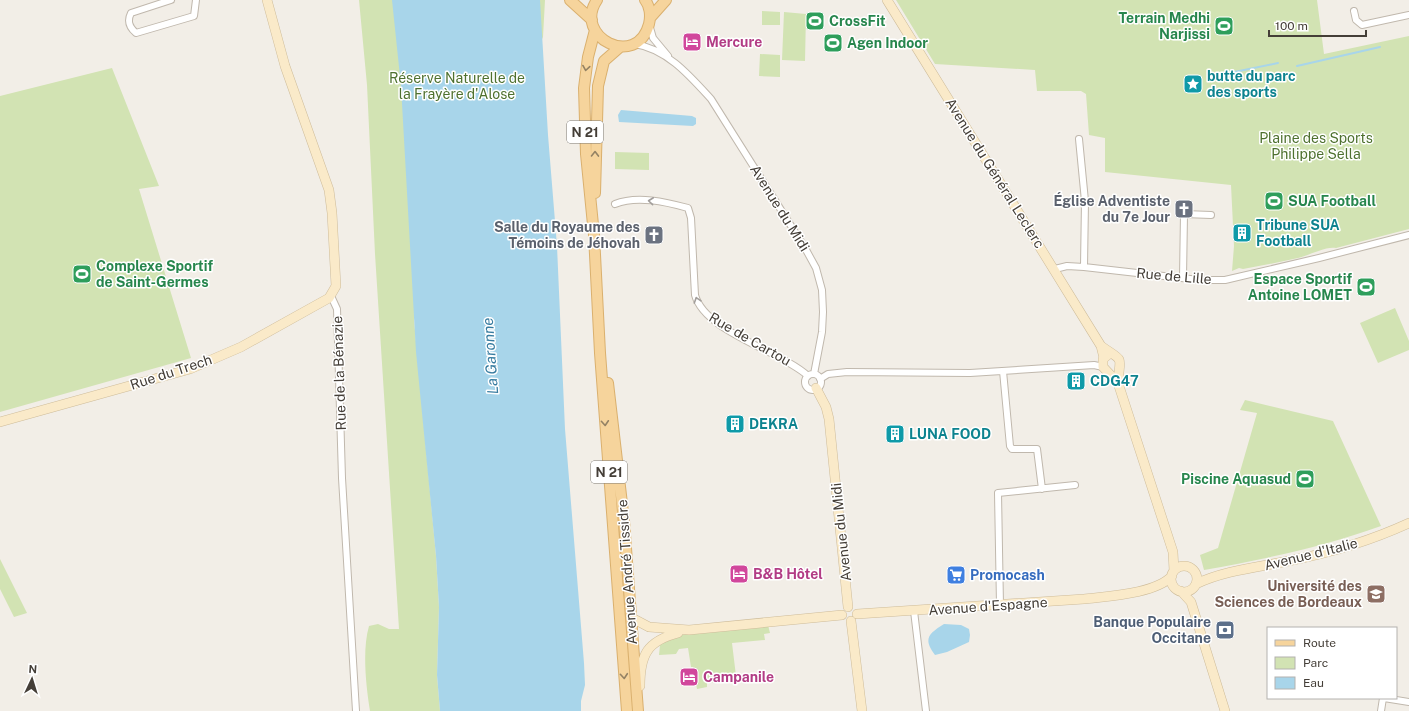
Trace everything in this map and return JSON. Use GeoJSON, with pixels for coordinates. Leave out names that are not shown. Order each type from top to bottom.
{"type":"FeatureCollection","features":[{"type":"Feature","properties":{"kind":"main road"},"geometry":{"type":"LineString","coordinates":[[570,0],[606,41],[620,47],[635,44],[642,38],[650,21],[666,0]]}},
{"type":"Feature","properties":{"kind":"main road","name":"Avenue André Tissidre"},"geometry":{"type":"LineString","coordinates":[[597,0],[593,11],[593,25],[586,64],[583,94],[587,177],[594,236],[600,360],[627,711]]}},
{"type":"Feature","properties":{"kind":"main road"},"geometry":{"type":"LineString","coordinates":[[645,0],[648,5],[650,21]]}},
{"type":"Feature","properties":{"kind":"main road","name":"Avenue André Tissidre"},"geometry":{"type":"LineString","coordinates":[[594,236],[597,91],[604,61],[620,47]]}},
{"type":"Feature","properties":{"kind":"main road","name":"Avenue André Tissidre"},"geometry":{"type":"LineString","coordinates":[[598,314],[613,416],[639,711]]}},
{"type":"Feature","properties":{"kind":"street"},"geometry":{"type":"LineString","coordinates":[[171,0],[131,12],[129,23],[133,30],[136,33],[194,16],[196,0]]}},
{"type":"Feature","properties":{"kind":"street","name":"Rue de la Bénazie"},"geometry":{"type":"LineString","coordinates":[[267,0],[285,66],[330,197],[336,286],[331,296],[336,309],[342,478],[356,711]]}},
{"type":"Feature","properties":{"kind":"street","name":"Avenue du Général Leclerc"},"geometry":{"type":"LineString","coordinates":[[887,0],[1102,346],[1106,362],[1118,383],[1174,556],[1173,574]]}},
{"type":"Feature","properties":{"kind":"street"},"geometry":{"type":"LineString","coordinates":[[1354,11],[1356,20],[1362,25],[1409,14]]}},
{"type":"Feature","properties":{"kind":"street","name":"Avenue du Midi"},"geometry":{"type":"LineString","coordinates":[[650,21],[653,38],[676,65]]}},
{"type":"Feature","properties":{"kind":"street","name":"Avenue du Midi"},"geometry":{"type":"LineString","coordinates":[[635,44],[650,48],[676,65],[692,77],[713,102],[816,268],[822,290],[823,312],[822,332],[811,375]]}},
{"type":"Feature","properties":{"kind":"street"},"geometry":{"type":"LineString","coordinates":[[1079,139],[1085,201],[1084,267]]}},
{"type":"Feature","properties":{"kind":"street","name":"Rue de Cartou"},"geometry":{"type":"LineString","coordinates":[[615,204],[623,201],[634,200],[659,202],[688,208],[691,218],[695,295],[698,306],[711,318],[755,346],[794,364],[811,375]]}},
{"type":"Feature","properties":{"kind":"street"},"geometry":{"type":"LineString","coordinates":[[1183,278],[1184,214],[1211,215]]}},
{"type":"Feature","properties":{"kind":"street","name":"Rue de Lille"},"geometry":{"type":"LineString","coordinates":[[1055,270],[1067,266],[1183,278],[1225,280],[1409,235]]}},
{"type":"Feature","properties":{"kind":"street","name":"Rue du Trech"},"geometry":{"type":"LineString","coordinates":[[0,422],[190,369],[241,347],[331,296]]}},
{"type":"Feature","properties":{"kind":"street"},"geometry":{"type":"LineString","coordinates":[[820,379],[811,375],[805,382],[806,386],[811,389],[816,388],[819,385],[820,379],[828,374],[847,372],[1003,371],[1094,365],[1120,358],[1121,364],[1119,369],[1113,372],[1106,362]]}},
{"type":"Feature","properties":{"kind":"street","name":"Avenue du Général Leclerc"},"geometry":{"type":"LineString","coordinates":[[1118,383],[1119,369]]}},
{"type":"Feature","properties":{"kind":"street"},"geometry":{"type":"LineString","coordinates":[[1003,371],[1010,446],[1012,449],[1037,449],[1042,489]]}},
{"type":"Feature","properties":{"kind":"street","name":"Avenue du Midi"},"geometry":{"type":"LineString","coordinates":[[816,388],[826,407],[829,419],[848,607]]}},
{"type":"Feature","properties":{"kind":"street"},"geometry":{"type":"LineString","coordinates":[[1000,605],[998,494],[1075,485]]}},
{"type":"Feature","properties":{"kind":"street","name":"Avenue d'Italie"},"geometry":{"type":"LineString","coordinates":[[1193,586],[1210,577],[1338,550],[1409,523]]}},
{"type":"Feature","properties":{"kind":"street"},"geometry":{"type":"LineString","coordinates":[[1174,556],[1190,568],[1197,579],[1193,586],[1191,602],[1225,711]]}},
{"type":"Feature","properties":{"kind":"street"},"geometry":{"type":"LineString","coordinates":[[1150,588],[1162,584],[1181,566],[1190,568],[1210,577]]}},
{"type":"Feature","properties":{"kind":"street"},"geometry":{"type":"LineString","coordinates":[[1173,574],[1172,583],[1191,602]]}},
{"type":"Feature","properties":{"kind":"street"},"geometry":{"type":"LineString","coordinates":[[1150,588],[1163,586],[1179,590],[1193,586]]}},
{"type":"Feature","properties":{"kind":"street","name":"Avenue d'Espagne"},"geometry":{"type":"LineString","coordinates":[[854,618],[914,611],[1084,599],[1150,588]]}},
{"type":"Feature","properties":{"kind":"street"},"geometry":{"type":"LineString","coordinates":[[854,618],[844,620],[842,611],[848,607],[854,608],[862,711]]}},
{"type":"Feature","properties":{"kind":"street"},"geometry":{"type":"LineString","coordinates":[[914,611],[926,711]]}},
{"type":"Feature","properties":{"kind":"street"},"geometry":{"type":"LineString","coordinates":[[632,618],[649,627],[689,630],[842,615]]}},
{"type":"Feature","properties":{"kind":"street"},"geometry":{"type":"LineString","coordinates":[[639,711],[641,665],[648,649],[656,640],[689,630]]}},
{"type":"Feature","properties":{"kind":"street"},"geometry":{"type":"LineString","coordinates":[[1381,711],[1384,699]]}},
{"type":"Feature","properties":{"kind":"street"},"geometry":{"type":"LineString","coordinates":[[1390,699],[1409,702]]}},
{"type":"Feature","properties":{"kind":"green space","name":"Réserve Naturelle de la Frayère d'Alose"},"geometry":{"type":"Polygon","coordinates":[[[359,0],[545,0],[543,37],[414,320],[436,556],[439,607],[437,675],[440,711],[370,711],[367,691],[365,657],[369,626],[378,624],[389,629],[399,629],[375,254],[367,85],[359,0]]]}},
{"type":"Feature","properties":{"kind":"green space","name":"Plaine des Sports Philippe Sella"},"geometry":{"type":"Polygon","coordinates":[[[896,0],[1317,0],[1324,54],[1409,36],[1409,229],[1336,248],[1323,249],[1298,258],[1243,269],[1239,268],[1232,271],[1234,246],[1231,185],[1105,172],[1105,138],[1089,135],[1086,94],[1081,91],[1037,91],[1035,70],[935,64],[896,0]]]}},
{"type":"Feature","properties":{"kind":"green space"},"geometry":{"type":"Polygon","coordinates":[[[762,11],[780,12],[780,25],[762,25],[762,11]]]}},
{"type":"Feature","properties":{"kind":"green space"},"geometry":{"type":"Polygon","coordinates":[[[784,12],[806,14],[805,61],[782,60],[784,12]]]}},
{"type":"Feature","properties":{"kind":"green space"},"geometry":{"type":"Polygon","coordinates":[[[760,54],[780,55],[780,77],[759,76],[760,54]]]}},
{"type":"Feature","properties":{"kind":"green space","name":"Complexe Sportif de Saint-Germes"},"geometry":{"type":"Polygon","coordinates":[[[112,68],[159,186],[139,189],[191,358],[0,412],[0,96],[112,68]]]}},
{"type":"Feature","properties":{"kind":"green space"},"geometry":{"type":"Polygon","coordinates":[[[615,152],[649,153],[649,170],[615,169],[615,152]]]}},
{"type":"Feature","properties":{"kind":"green space"},"geometry":{"type":"Polygon","coordinates":[[[1395,308],[1409,341],[1409,350],[1378,363],[1360,323],[1395,308]]]}},
{"type":"Feature","properties":{"kind":"green space"},"geometry":{"type":"Polygon","coordinates":[[[1245,400],[1333,421],[1381,526],[1294,552],[1204,570],[1200,555],[1218,548],[1257,413],[1240,410],[1245,400]]]}},
{"type":"Feature","properties":{"kind":"green space"},"geometry":{"type":"Polygon","coordinates":[[[0,559],[27,613],[14,617],[0,589],[0,559]]]}},
{"type":"Feature","properties":{"kind":"green space"},"geometry":{"type":"Polygon","coordinates":[[[768,625],[770,633],[764,634],[765,640],[732,643],[736,676],[733,677],[734,680],[707,683],[707,687],[697,689],[688,648],[679,649],[676,654],[659,655],[660,645],[667,638],[685,634],[768,625]]]}},
{"type":"Feature","properties":{"kind":"water","name":"La Garonne"},"geometry":{"type":"Polygon","coordinates":[[[392,0],[540,0],[548,135],[557,246],[565,429],[584,663],[585,685],[581,701],[581,711],[440,711],[437,675],[439,607],[436,556],[416,352],[401,86],[392,0]]]}},
{"type":"Feature","properties":{"kind":"water"},"geometry":{"type":"Polygon","coordinates":[[[621,110],[692,116],[696,118],[696,124],[693,126],[619,122],[618,115],[621,110]]]}},
{"type":"Feature","properties":{"kind":"water"},"geometry":{"type":"Polygon","coordinates":[[[944,624],[961,625],[969,629],[969,642],[947,652],[935,655],[929,645],[929,637],[934,631],[944,624]]]}},
{"type":"Feature","properties":{"kind":"waterway"},"geometry":{"type":"LineString","coordinates":[[1297,66],[1380,47]]}},
{"type":"Feature","properties":{"kind":"waterway"},"geometry":{"type":"LineString","coordinates":[[1210,77],[1278,63]]}},
{"type":"Feature","properties":{"kind":"place","name":"CrossFit"},"geometry":{"type":"Point","coordinates":[815,21]}},
{"type":"Feature","properties":{"kind":"place","name":"Terrain Medhi Narjissi"},"geometry":{"type":"Point","coordinates":[1224,26]}},
{"type":"Feature","properties":{"kind":"place","name":"Mercure"},"geometry":{"type":"Point","coordinates":[692,42]}},
{"type":"Feature","properties":{"kind":"place","name":"Agen Indoor"},"geometry":{"type":"Point","coordinates":[833,43]}},
{"type":"Feature","properties":{"kind":"place","name":"butte du parc des sports"},"geometry":{"type":"Point","coordinates":[1193,84]}},
{"type":"Feature","properties":{"kind":"place","name":"SUA Football"},"geometry":{"type":"Point","coordinates":[1274,201]}},
{"type":"Feature","properties":{"kind":"place","name":"Église Adventiste du 7e Jour"},"geometry":{"type":"Point","coordinates":[1184,209]}},
{"type":"Feature","properties":{"kind":"place","name":"Tribune SUA Football"},"geometry":{"type":"Point","coordinates":[1242,233]}},
{"type":"Feature","properties":{"kind":"place","name":"Salle du Royaume des Témoins de Jéhovah"},"geometry":{"type":"Point","coordinates":[654,235]}},
{"type":"Feature","properties":{"kind":"place","name":"Complexe Sportif de Saint-Germes"},"geometry":{"type":"Point","coordinates":[82,274]}},
{"type":"Feature","properties":{"kind":"place","name":"Espace Sportif Antoine LOMET"},"geometry":{"type":"Point","coordinates":[1366,287]}},
{"type":"Feature","properties":{"kind":"place","name":"CDG47"},"geometry":{"type":"Point","coordinates":[1076,381]}},
{"type":"Feature","properties":{"kind":"place","name":"DEKRA"},"geometry":{"type":"Point","coordinates":[735,424]}},
{"type":"Feature","properties":{"kind":"place","name":"LUNA FOOD"},"geometry":{"type":"Point","coordinates":[895,434]}},
{"type":"Feature","properties":{"kind":"place","name":"Piscine Aquasud"},"geometry":{"type":"Point","coordinates":[1305,479]}},
{"type":"Feature","properties":{"kind":"place","name":"B&B Hôtel"},"geometry":{"type":"Point","coordinates":[739,574]}},
{"type":"Feature","properties":{"kind":"place","name":"Promocash"},"geometry":{"type":"Point","coordinates":[956,575]}},
{"type":"Feature","properties":{"kind":"place","name":"Université des Sciences de Bordeaux"},"geometry":{"type":"Point","coordinates":[1376,594]}},
{"type":"Feature","properties":{"kind":"place","name":"Banque Populaire Occitane"},"geometry":{"type":"Point","coordinates":[1225,630]}},
{"type":"Feature","properties":{"kind":"place","name":"Campanile"},"geometry":{"type":"Point","coordinates":[689,677]}}]}
